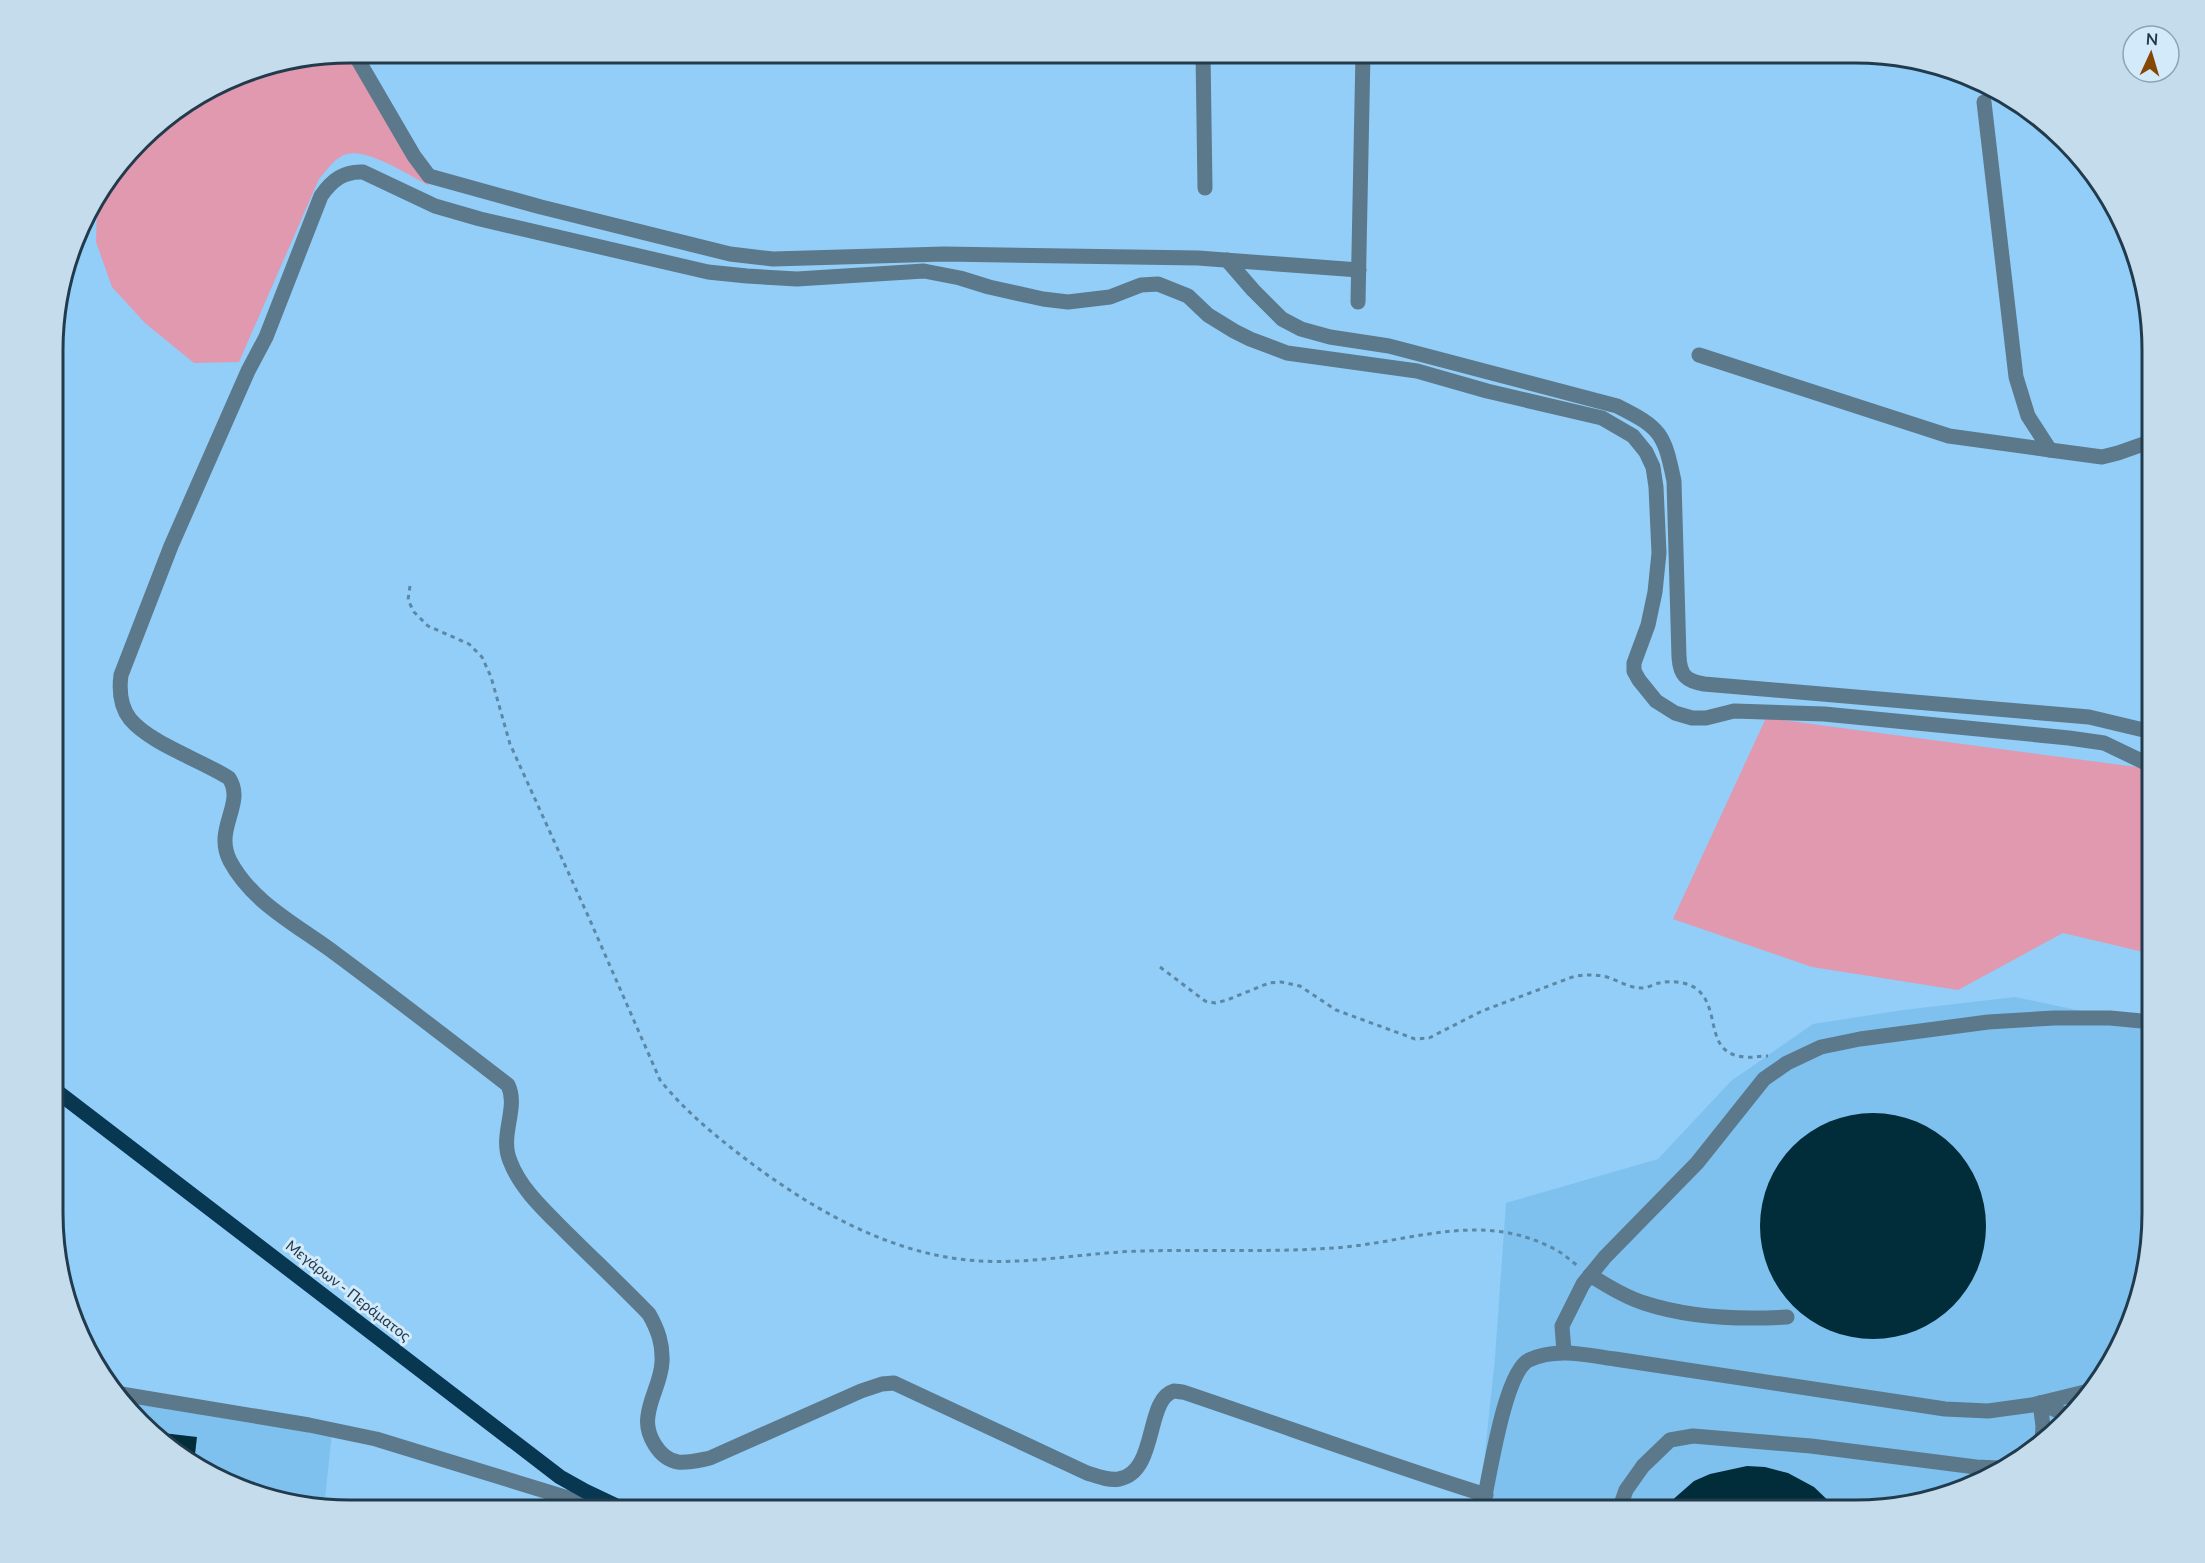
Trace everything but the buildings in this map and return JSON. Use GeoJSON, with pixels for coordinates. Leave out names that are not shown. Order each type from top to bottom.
{"type":"FeatureCollection","features":[{"type":"Feature","properties":{"kind":"main road","name":"Μεγάρων - Περάματος"},"geometry":{"type":"LineString","coordinates":[[63,1096],[560,1477],[604,1500]]}},
{"type":"Feature","properties":{"kind":"street"},"geometry":{"type":"LineString","coordinates":[[360,63],[414,156],[429,176],[541,207],[730,254],[773,259],[967,254],[1227,260],[1359,270]]}},
{"type":"Feature","properties":{"kind":"street"},"geometry":{"type":"LineString","coordinates":[[1203,63],[1205,188]]}},
{"type":"Feature","properties":{"kind":"street"},"geometry":{"type":"LineString","coordinates":[[1358,302],[1363,63]]}},
{"type":"Feature","properties":{"kind":"street"},"geometry":{"type":"LineString","coordinates":[[1984,102],[2016,377],[2028,416],[2050,450]]}},
{"type":"Feature","properties":{"kind":"street"},"geometry":{"type":"LineString","coordinates":[[1477,1500],[1395,1467],[1239,1410],[1174,1391],[1158,1408],[1138,1467],[1129,1476],[1118,1479],[1087,1473],[894,1383],[882,1384],[861,1391],[710,1458],[688,1462],[675,1461],[656,1447],[650,1436],[647,1419],[660,1381],[662,1365],[662,1345],[656,1328],[649,1314],[550,1216],[520,1181],[506,1149],[511,1102],[511,1093],[507,1085],[330,949],[288,922],[245,882],[230,861],[225,847],[224,833],[235,797],[235,787],[229,778],[140,729],[129,717],[120,696],[121,675],[171,546],[248,371],[266,337],[321,196],[329,183],[342,175],[363,172],[435,206],[480,219],[708,272],[797,279],[924,271],[1043,299],[1068,302],[1110,297],[1141,285],[1158,284],[1188,296],[1208,315],[1234,331],[1287,353],[1417,371],[1602,418],[1633,436],[1646,452],[1653,467],[1659,553],[1655,592],[1648,625],[1634,663],[1634,671],[1656,701],[1675,713],[1692,718],[1706,718],[1734,711],[1824,714],[2070,738],[2104,743],[2142,760]]}},
{"type":"Feature","properties":{"kind":"street"},"geometry":{"type":"LineString","coordinates":[[1227,260],[1268,306],[1282,319],[1301,329],[1330,337],[1389,346],[1617,406],[1646,420],[1660,434],[1668,454],[1674,481],[1679,657],[1680,670],[1687,680],[1704,684],[2089,717],[2142,730]]}},
{"type":"Feature","properties":{"kind":"street"},"geometry":{"type":"LineString","coordinates":[[1699,355],[1949,436],[2102,456],[2142,445]]}},
{"type":"Feature","properties":{"kind":"street"},"geometry":{"type":"LineString","coordinates":[[1564,1352],[1562,1326],[1590,1275],[1697,1163],[1764,1079],[1787,1063],[1821,1047],[1860,1039],[1988,1022],[2054,1018],[2110,1018],[2142,1021]]}},
{"type":"Feature","properties":{"kind":"street"},"geometry":{"type":"LineString","coordinates":[[1590,1275],[1618,1292],[1643,1303],[1675,1311],[1727,1319],[1787,1317]]}},
{"type":"Feature","properties":{"kind":"street"},"geometry":{"type":"LineString","coordinates":[[1485,1500],[1497,1433],[1515,1376],[1526,1361],[1542,1355],[1564,1352],[1945,1409],[1988,1411],[2040,1403],[2078,1394]]}},
{"type":"Feature","properties":{"kind":"street"},"geometry":{"type":"LineString","coordinates":[[128,1395],[298,1423],[376,1439],[574,1500]]}},
{"type":"Feature","properties":{"kind":"street"},"geometry":{"type":"LineString","coordinates":[[2040,1403],[2061,1413]]}},
{"type":"Feature","properties":{"kind":"street"},"geometry":{"type":"LineString","coordinates":[[2040,1403],[2043,1430]]}},
{"type":"Feature","properties":{"kind":"street"},"geometry":{"type":"LineString","coordinates":[[1622,1500],[1626,1490],[1643,1466],[1670,1440],[1693,1436],[1834,1449],[1987,1467]]}},
{"type":"Feature","properties":{"kind":"path"},"geometry":{"type":"LineString","coordinates":[[410,585],[408,600],[414,612],[428,626],[469,644],[482,657],[491,677],[510,744],[660,1080],[677,1102],[701,1124],[802,1199],[844,1222],[904,1245],[976,1261],[1001,1262],[1139,1251],[1344,1247],[1460,1229],[1488,1229],[1514,1233],[1540,1242],[1560,1252],[1590,1275]]}},
{"type":"Feature","properties":{"kind":"path"},"geometry":{"type":"LineString","coordinates":[[1160,967],[1205,1001],[1215,1003],[1269,983],[1281,982],[1300,986],[1336,1010],[1415,1039],[1430,1038],[1482,1011],[1575,976],[1591,974],[1608,977],[1628,986],[1644,988],[1660,982],[1674,981],[1699,990],[1713,1016],[1718,1043],[1728,1052],[1745,1058],[1773,1056],[1787,1063]]}},
{"type":"Feature","properties":{"kind":"shaded area"},"geometry":{"type":"Polygon","coordinates":[[[353,63],[408,160],[430,186],[389,164],[366,155],[347,154],[332,164],[319,179],[239,362],[194,363],[145,323],[112,287],[96,242],[97,216],[111,191],[134,161],[175,122],[240,85],[276,73],[313,65],[353,63]]]}},
{"type":"Feature","properties":{"kind":"shaded area"},"geometry":{"type":"Polygon","coordinates":[[[1766,718],[2142,768],[2142,952],[2063,933],[1958,990],[1812,967],[1673,919],[1766,718]]]}},
{"type":"Feature","properties":{"kind":"shaded area"},"geometry":{"type":"Polygon","coordinates":[[[2015,997],[2142,1024],[2140,1250],[2132,1287],[2120,1323],[2094,1372],[2071,1402],[2030,1441],[1982,1470],[1947,1485],[1892,1498],[1855,1500],[1480,1500],[1495,1358],[1506,1203],[1658,1159],[1731,1081],[1813,1024],[1903,1010],[2015,997]]]}},
{"type":"Feature","properties":{"kind":"shaded area"},"geometry":{"type":"Polygon","coordinates":[[[132,1400],[332,1433],[325,1499],[313,1498],[258,1485],[223,1470],[175,1441],[132,1400]]]}}]}
